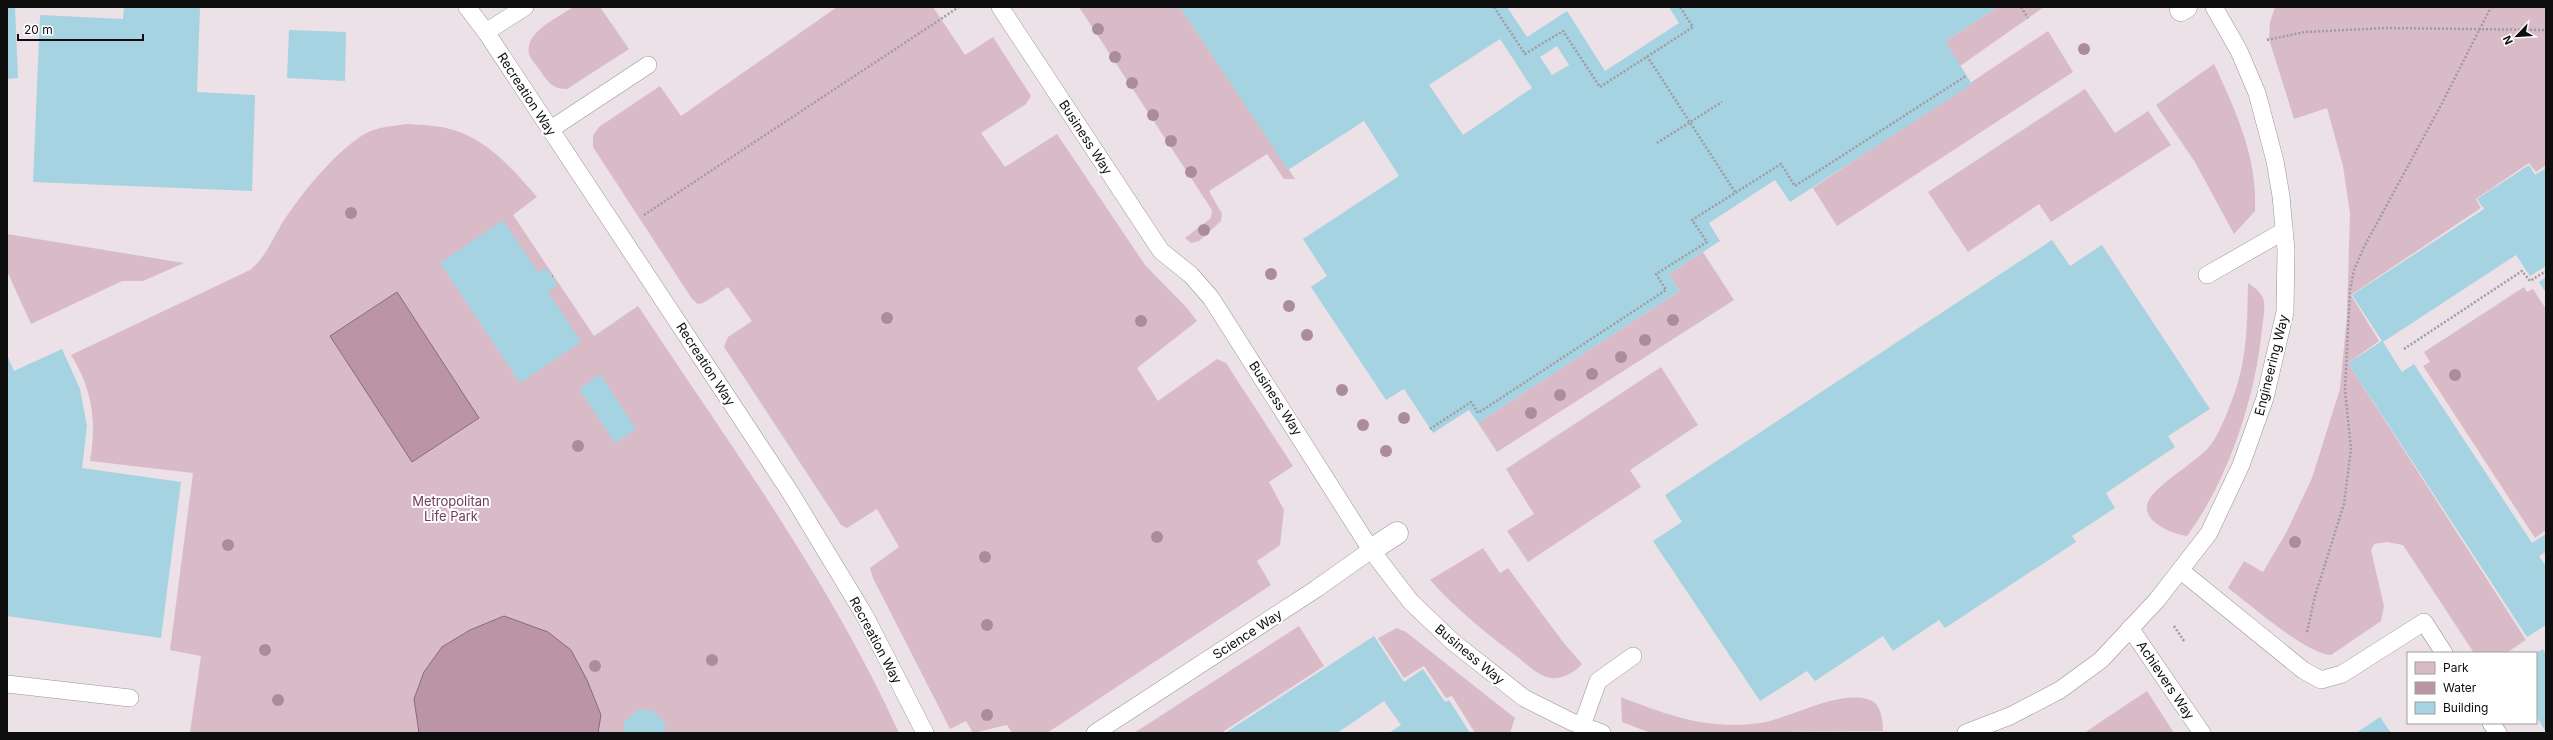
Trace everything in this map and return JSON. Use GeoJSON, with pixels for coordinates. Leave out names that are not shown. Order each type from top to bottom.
{"type":"FeatureCollection","features":[{"type":"Feature","properties":{"kind":"street","name":"Science Way"},"geometry":{"type":"LineString","coordinates":[[1371,550],[1397,533]]}},
{"type":"Feature","properties":{"kind":"lane","name":"Recreation Way"},"geometry":{"type":"LineString","coordinates":[[467,7],[486,32],[551,129],[790,492],[865,616],[925,733]]}},
{"type":"Feature","properties":{"kind":"lane"},"geometry":{"type":"LineString","coordinates":[[486,32],[525,7]]}},
{"type":"Feature","properties":{"kind":"lane","name":"Business Way"},"geometry":{"type":"LineString","coordinates":[[1000,7],[1161,251],[1191,275],[1211,298],[1371,550],[1411,602],[1453,642],[1490,673],[1524,698],[1582,726],[1602,733]]}},
{"type":"Feature","properties":{"kind":"lane","name":"Engineering Way"},"geometry":{"type":"LineString","coordinates":[[1976,731],[2010,716],[2060,690],[2101,660],[2157,600],[2209,533],[2241,465],[2265,398],[2285,312],[2286,250],[2275,161],[2257,93],[2240,51],[2214,7]]}},
{"type":"Feature","properties":{"kind":"lane"},"geometry":{"type":"LineString","coordinates":[[551,129],[648,65]]}},
{"type":"Feature","properties":{"kind":"lane"},"geometry":{"type":"LineString","coordinates":[[2207,275],[2284,231]]}},
{"type":"Feature","properties":{"kind":"lane","name":"Science Way"},"geometry":{"type":"LineString","coordinates":[[1095,733],[1316,589],[1371,550]]}},
{"type":"Feature","properties":{"kind":"lane"},"geometry":{"type":"LineString","coordinates":[[2180,570],[2303,670],[2321,680],[2342,674],[2424,622],[2443,652]]}},
{"type":"Feature","properties":{"kind":"lane","name":"Achievers Way"},"geometry":{"type":"LineString","coordinates":[[2130,628],[2202,733]]}},
{"type":"Feature","properties":{"kind":"lane"},"geometry":{"type":"LineString","coordinates":[[1582,726],[1598,681],[1634,656]]}},
{"type":"Feature","properties":{"kind":"lane"},"geometry":{"type":"LineString","coordinates":[[7,684],[130,698]]}},
{"type":"Feature","properties":{"kind":"lane"},"geometry":{"type":"LineString","coordinates":[[2492,724],[2498,733]]}},
{"type":"Feature","properties":{"kind":"path"},"geometry":{"type":"LineString","coordinates":[[619,232],[959,7]]}},
{"type":"Feature","properties":{"kind":"path"},"geometry":{"type":"LineString","coordinates":[[1494,7],[1525,54],[1563,31],[1600,87],[1693,27],[1680,7]]}},
{"type":"Feature","properties":{"kind":"path"},"geometry":{"type":"LineString","coordinates":[[2021,7],[2028,18]]}},
{"type":"Feature","properties":{"kind":"path"},"geometry":{"type":"LineString","coordinates":[[2303,670],[2307,647],[2306,635],[2315,596],[2344,504],[2351,449],[2345,390],[2350,290],[2354,270],[2364,247],[2480,31],[2491,7]]}},
{"type":"Feature","properties":{"kind":"path"},"geometry":{"type":"LineString","coordinates":[[2277,39],[2305,32],[2386,28],[2480,31],[2546,30]]}},
{"type":"Feature","properties":{"kind":"path"},"geometry":{"type":"LineString","coordinates":[[1647,56],[1735,192]]}},
{"type":"Feature","properties":{"kind":"path"},"geometry":{"type":"LineString","coordinates":[[1430,429],[1471,402],[1478,413],[1666,290],[1656,274],[1707,242],[1692,220],[1781,164],[1795,186],[1966,76]]}},
{"type":"Feature","properties":{"kind":"path"},"geometry":{"type":"LineString","coordinates":[[1657,143],[1722,102]]}},
{"type":"Feature","properties":{"kind":"path"},"geometry":{"type":"LineString","coordinates":[[2404,349],[2522,271],[2530,281],[2546,271]]}},
{"type":"Feature","properties":{"kind":"shaded area"},"geometry":{"type":"Polygon","coordinates":[[[7,7],[2546,7],[2546,733],[7,733],[7,7]]]}},
{"type":"Feature","properties":{"kind":"green space"},"geometry":{"type":"Polygon","coordinates":[[[573,7],[600,7],[629,49],[567,89],[562,89],[555,87],[546,79],[530,56],[529,46],[537,32],[552,20],[573,7]]]}},
{"type":"Feature","properties":{"kind":"green space"},"geometry":{"type":"Polygon","coordinates":[[[837,7],[933,7],[965,55],[993,37],[1031,96],[1026,104],[981,133],[1005,167],[1057,134],[1145,265],[1186,307],[1197,321],[1137,368],[1158,401],[1217,359],[1226,363],[1293,466],[1269,482],[1284,510],[1280,545],[1257,561],[1271,585],[1047,733],[1012,733],[1007,725],[973,733],[966,721],[950,729],[873,578],[870,568],[899,547],[877,509],[847,528],[841,525],[724,347],[728,337],[752,321],[728,287],[703,303],[698,304],[692,299],[593,147],[593,136],[599,127],[660,86],[681,116],[837,7]]]}},
{"type":"Feature","properties":{"kind":"green space"},"geometry":{"type":"Polygon","coordinates":[[[1079,7],[1180,7],[1295,179],[1284,179],[1267,154],[1209,191],[1222,214],[1221,221],[1199,241],[1191,243],[1185,238],[1211,218],[1212,210],[1079,7]]]}},
{"type":"Feature","properties":{"kind":"green space"},"geometry":{"type":"Polygon","coordinates":[[[1998,7],[2044,7],[1960,66],[1945,41],[1998,7]]]}},
{"type":"Feature","properties":{"kind":"green space"},"geometry":{"type":"Polygon","coordinates":[[[2275,7],[2546,7],[2546,165],[2536,172],[2529,163],[2476,199],[2481,208],[2351,295],[2379,341],[2348,363],[2526,640],[2508,652],[2473,652],[2403,545],[2387,542],[2374,544],[2371,550],[2384,606],[2381,621],[2331,655],[2320,653],[2293,638],[2228,588],[2244,561],[2263,572],[2286,533],[2312,478],[2340,389],[2347,315],[2350,213],[2343,166],[2327,108],[2294,119],[2269,39],[2270,22],[2275,7]]]}},
{"type":"Feature","properties":{"kind":"green space"},"geometry":{"type":"Polygon","coordinates":[[[2048,31],[2073,72],[1837,226],[1813,188],[2048,31]]]}},
{"type":"Feature","properties":{"kind":"green space"},"geometry":{"type":"Polygon","coordinates":[[[2214,64],[2230,99],[2244,136],[2253,173],[2255,211],[2234,234],[2195,162],[2156,105],[2214,64]]]}},
{"type":"Feature","properties":{"kind":"green space"},"geometry":{"type":"Polygon","coordinates":[[[2085,89],[2115,133],[2148,111],[2171,145],[2051,222],[2039,204],[1968,252],[1928,192],[2085,89]]]}},
{"type":"Feature","properties":{"kind":"green space","name":"Metropolitan Life Park"},"geometry":{"type":"Polygon","coordinates":[[[407,124],[429,125],[445,128],[463,133],[476,140],[487,147],[509,166],[537,197],[513,215],[594,336],[638,306],[743,462],[810,568],[872,677],[899,733],[190,733],[201,656],[170,650],[193,473],[90,461],[93,433],[91,406],[84,380],[71,355],[250,270],[264,255],[281,225],[307,188],[340,153],[368,132],[384,127],[407,124]]]}},
{"type":"Feature","properties":{"kind":"green space"},"geometry":{"type":"Polygon","coordinates":[[[7,234],[184,263],[143,281],[122,281],[31,324],[7,271],[7,234]]]}},
{"type":"Feature","properties":{"kind":"green space"},"geometry":{"type":"Polygon","coordinates":[[[1703,252],[1734,300],[1497,452],[1478,423],[1679,291],[1669,274],[1703,252]]]}},
{"type":"Feature","properties":{"kind":"green space"},"geometry":{"type":"Polygon","coordinates":[[[2248,283],[2257,289],[2264,302],[2259,354],[2254,381],[2238,437],[2215,490],[2202,514],[2187,536],[2181,535],[2167,530],[2155,522],[2147,511],[2147,505],[2150,498],[2164,483],[2208,448],[2223,422],[2239,380],[2245,350],[2248,283]]]}},
{"type":"Feature","properties":{"kind":"green space"},"geometry":{"type":"Polygon","coordinates":[[[2524,287],[2527,292],[2533,289],[2546,309],[2546,530],[2535,538],[2423,366],[2430,362],[2424,352],[2524,287]]]}},
{"type":"Feature","properties":{"kind":"green space"},"geometry":{"type":"Polygon","coordinates":[[[1661,367],[1698,425],[1630,470],[1641,487],[1528,562],[1507,531],[1534,514],[1506,469],[1661,367]]]}},
{"type":"Feature","properties":{"kind":"green space"},"geometry":{"type":"Polygon","coordinates":[[[1483,548],[1500,573],[1508,568],[1563,642],[1582,664],[1576,670],[1564,677],[1559,678],[1550,678],[1537,673],[1473,621],[1430,580],[1483,548]]]}},
{"type":"Feature","properties":{"kind":"green space"},"geometry":{"type":"Polygon","coordinates":[[[1299,626],[1324,666],[1221,733],[1134,733],[1299,626]]]}},
{"type":"Feature","properties":{"kind":"green space"},"geometry":{"type":"Polygon","coordinates":[[[1397,628],[1406,632],[1515,718],[1510,733],[1475,733],[1452,696],[1446,698],[1424,666],[1404,678],[1378,638],[1397,628]]]}},
{"type":"Feature","properties":{"kind":"green space"},"geometry":{"type":"Polygon","coordinates":[[[2147,691],[2174,733],[2084,733],[2147,691]]]}},
{"type":"Feature","properties":{"kind":"green space"},"geometry":{"type":"Polygon","coordinates":[[[1621,697],[1689,720],[1724,725],[1760,723],[1841,699],[1867,699],[1872,701],[1878,707],[1882,716],[1883,731],[1651,733],[1622,722],[1621,697]]]}},
{"type":"Feature","properties":{"kind":"water"},"geometry":{"type":"Polygon","coordinates":[[[397,292],[479,418],[412,462],[330,336],[397,292]]]}},
{"type":"Feature","properties":{"kind":"water"},"geometry":{"type":"Polygon","coordinates":[[[504,616],[548,632],[571,650],[587,680],[601,715],[598,733],[419,733],[414,699],[424,672],[442,647],[470,630],[504,616]]]}},
{"type":"Feature","properties":{"kind":"building"},"geometry":{"type":"Polygon","coordinates":[[[7,7],[15,7],[18,78],[7,79],[7,7]]]}},
{"type":"Feature","properties":{"kind":"building"},"geometry":{"type":"Polygon","coordinates":[[[124,7],[200,7],[197,92],[255,95],[252,191],[33,182],[40,15],[123,19],[124,7]]]}},
{"type":"Feature","properties":{"kind":"building"},"geometry":{"type":"Polygon","coordinates":[[[1180,7],[1507,7],[1527,37],[1567,11],[1605,71],[1679,23],[1669,7],[1998,7],[1945,41],[1972,84],[1790,202],[1775,180],[1709,223],[1720,241],[1669,274],[1679,291],[1478,423],[1469,410],[1433,433],[1404,389],[1386,400],[1311,287],[1327,276],[1303,239],[1399,176],[1364,121],[1288,170],[1180,7]],[[1500,39],[1429,85],[1463,135],[1532,88],[1500,39]],[[1557,46],[1540,57],[1552,75],[1569,65],[1557,46]]]}},
{"type":"Feature","properties":{"kind":"building"},"geometry":{"type":"Polygon","coordinates":[[[289,30],[346,32],[345,81],[287,78],[289,30]]]}},
{"type":"Feature","properties":{"kind":"building"},"geometry":{"type":"Polygon","coordinates":[[[2529,165],[2535,175],[2546,168],[2546,266],[2530,276],[2516,255],[2383,342],[2402,372],[2414,364],[2532,543],[2546,534],[2546,552],[2539,556],[2546,566],[2546,625],[2527,637],[2348,363],[2382,341],[2352,295],[2484,209],[2477,199],[2529,165]]]}},
{"type":"Feature","properties":{"kind":"building"},"geometry":{"type":"Polygon","coordinates":[[[503,220],[538,272],[546,268],[558,285],[548,292],[581,342],[520,383],[440,263],[503,220]]]}},
{"type":"Feature","properties":{"kind":"building"},"geometry":{"type":"Polygon","coordinates":[[[2052,240],[2070,266],[2102,245],[2210,409],[2168,436],[2175,447],[2106,493],[2115,508],[2072,536],[2076,542],[1945,628],[1939,620],[1893,651],[1883,636],[1815,681],[1807,671],[1760,701],[1653,541],[1682,522],[1665,495],[2052,240]]]}},
{"type":"Feature","properties":{"kind":"building"},"geometry":{"type":"Polygon","coordinates":[[[2546,277],[2546,293],[2539,282],[2546,277]]]}},
{"type":"Feature","properties":{"kind":"building"},"geometry":{"type":"Polygon","coordinates":[[[62,349],[80,389],[87,426],[82,468],[181,482],[161,638],[7,616],[7,355],[14,371],[62,349]]]}},
{"type":"Feature","properties":{"kind":"building"},"geometry":{"type":"Polygon","coordinates":[[[600,374],[636,429],[615,443],[579,389],[600,374]]]}},
{"type":"Feature","properties":{"kind":"building"},"geometry":{"type":"Polygon","coordinates":[[[1374,636],[1404,682],[1423,669],[1445,702],[1449,700],[1470,733],[1389,733],[1401,725],[1384,701],[1337,733],[1225,733],[1374,636]]]}},
{"type":"Feature","properties":{"kind":"building"},"geometry":{"type":"Polygon","coordinates":[[[2543,649],[2546,654],[2546,732],[2537,718],[2537,652],[2543,649]]]}},
{"type":"Feature","properties":{"kind":"building"},"geometry":{"type":"Polygon","coordinates":[[[640,709],[654,711],[665,724],[665,733],[624,733],[624,721],[640,709]]]}},
{"type":"Feature","properties":{"kind":"building"},"geometry":{"type":"Polygon","coordinates":[[[2380,717],[2391,733],[2356,733],[2380,717]]]}}]}
